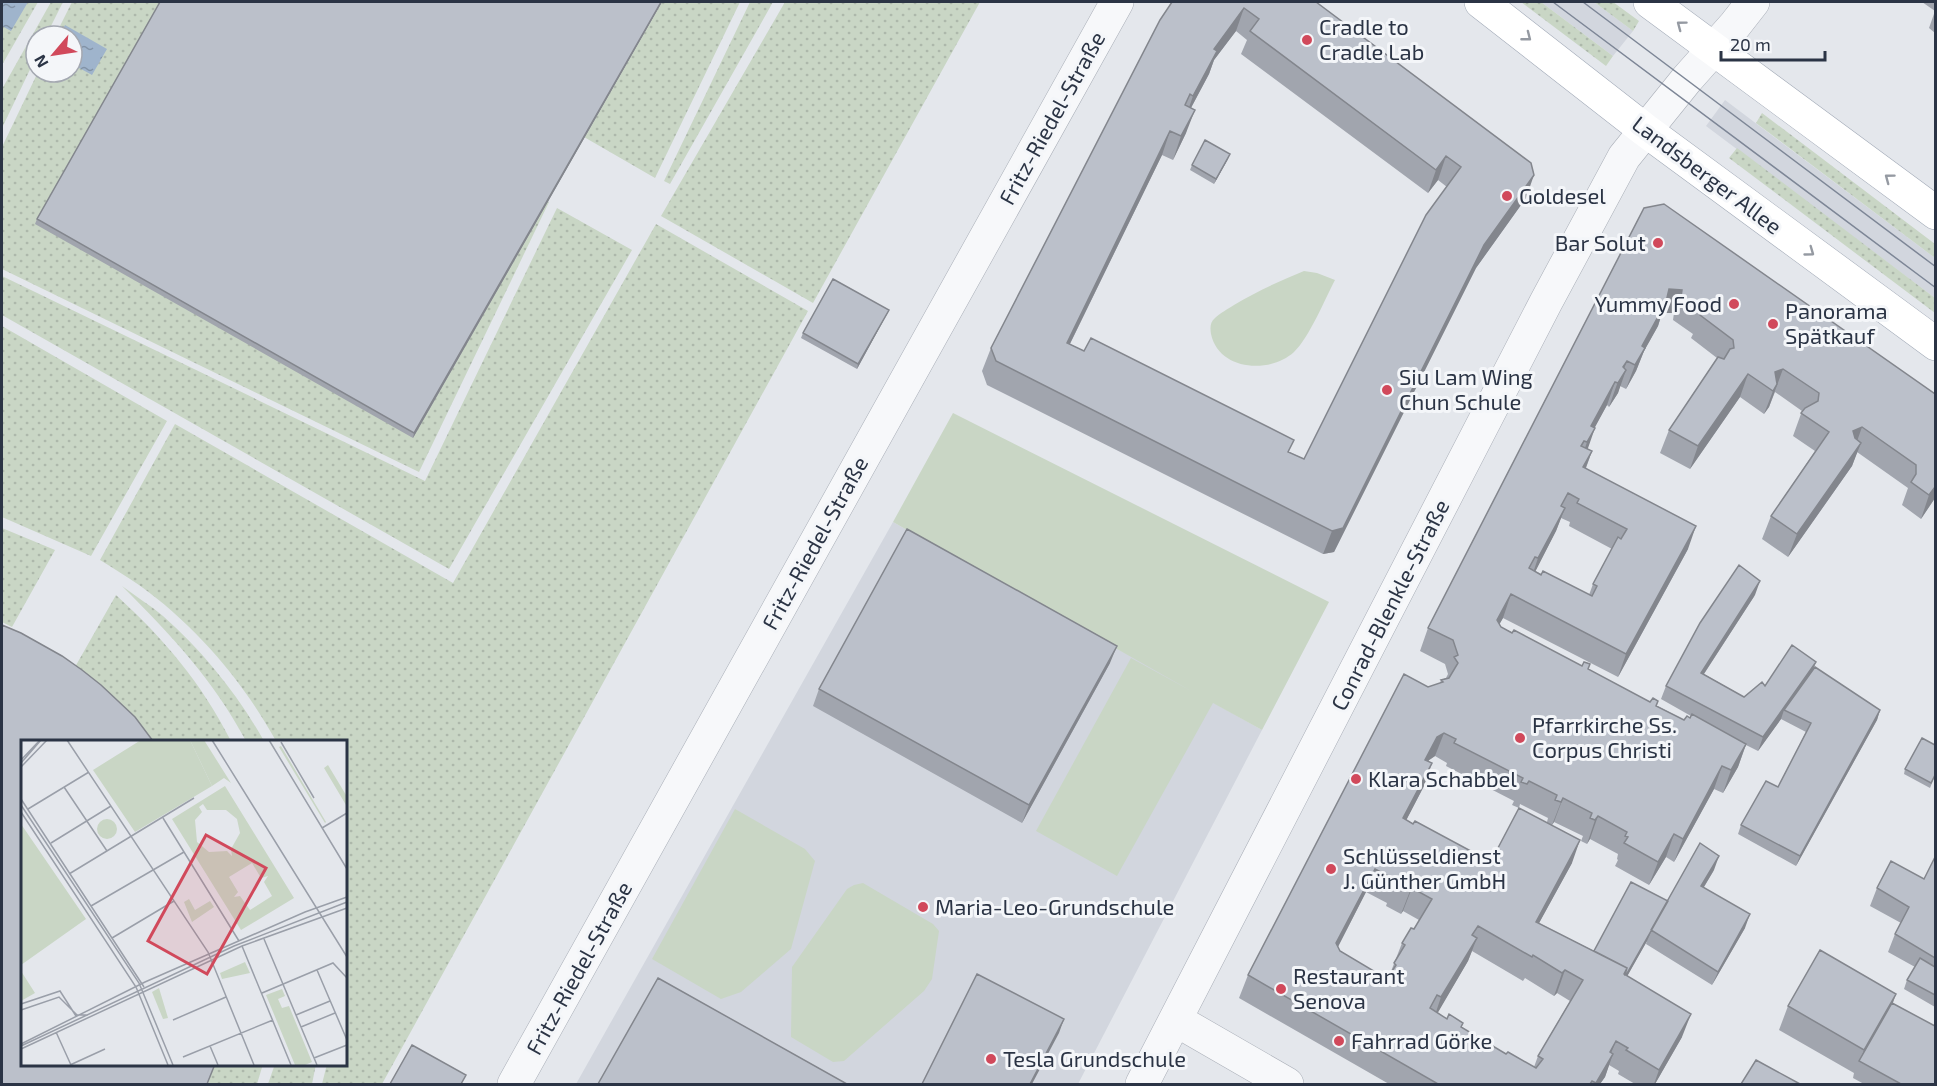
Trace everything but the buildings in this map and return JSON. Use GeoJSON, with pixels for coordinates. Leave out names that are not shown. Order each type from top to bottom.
{"type":"FeatureCollection","features":[{"type":"Feature","properties":{"kind":"main road","name":"Landsberger Allee"},"geometry":{"type":"LineString","coordinates":[[1481,2],[1645,130],[1935,344]]}},
{"type":"Feature","properties":{"kind":"main road"},"geometry":{"type":"LineString","coordinates":[[1650,2],[1935,213]]}},
{"type":"Feature","properties":{"kind":"street","name":"Fritz-Riedel-Straße"},"geometry":{"type":"LineString","coordinates":[[514,1084],[1117,2]]}},
{"type":"Feature","properties":{"kind":"street","name":"Conrad-Blenkle-Straße"},"geometry":{"type":"LineString","coordinates":[[1142,1084],[1546,302],[1624,157],[1713,48],[1754,2]]}},
{"type":"Feature","properties":{"kind":"street"},"geometry":{"type":"LineString","coordinates":[[1176,1020],[1287,1084]]}},
{"type":"Feature","properties":{"kind":"shaded area"},"geometry":{"type":"Polygon","coordinates":[[[1541,2],[1594,2],[1633,31],[1613,56],[1541,2]]]}},
{"type":"Feature","properties":{"kind":"shaded area"},"geometry":{"type":"Polygon","coordinates":[[[1725,100],[1935,258],[1935,298],[1706,126],[1725,100]]]}},
{"type":"Feature","properties":{"kind":"shaded area","name":"Maria-Leo-Grundschule"},"geometry":{"type":"Polygon","coordinates":[[[893,522],[1262,730],[1078,1084],[576,1084],[893,522]]]}},
{"type":"Feature","properties":{"kind":"green space"},"geometry":{"type":"Polygon","coordinates":[[[2,2],[38,2],[24,24],[2,65],[2,2]]]}},
{"type":"Feature","properties":{"kind":"green space"},"geometry":{"type":"Polygon","coordinates":[[[51,2],[63,2],[52,24],[39,24],[51,2]]]}},
{"type":"Feature","properties":{"kind":"green space"},"geometry":{"type":"Polygon","coordinates":[[[72,2],[161,2],[549,202],[419,472],[2,269],[2,147],[32,84],[84,84],[84,24],[61,24],[72,2]]]}},
{"type":"Feature","properties":{"kind":"green space"},"geometry":{"type":"Polygon","coordinates":[[[662,2],[740,2],[655,178],[584,137],[662,2]]]}},
{"type":"Feature","properties":{"kind":"green space"},"geometry":{"type":"Polygon","coordinates":[[[750,2],[773,2],[670,184],[664,181],[750,2]]]}},
{"type":"Feature","properties":{"kind":"green space"},"geometry":{"type":"Polygon","coordinates":[[[785,2],[980,2],[813,303],[661,216],[785,2]]]}},
{"type":"Feature","properties":{"kind":"green space"},"geometry":{"type":"Polygon","coordinates":[[[1521,2],[1541,2],[1613,56],[1606,66],[1521,2]]]}},
{"type":"Feature","properties":{"kind":"green space"},"geometry":{"type":"Polygon","coordinates":[[[1594,2],[1613,2],[1639,21],[1633,31],[1594,2]]]}},
{"type":"Feature","properties":{"kind":"green space"},"geometry":{"type":"Polygon","coordinates":[[[24,50],[24,82],[2,128],[2,89],[24,50]]]}},
{"type":"Feature","properties":{"kind":"green space"},"geometry":{"type":"Polygon","coordinates":[[[1762,113],[1935,244],[1935,258],[1756,123],[1762,113]]]}},
{"type":"Feature","properties":{"kind":"green space"},"geometry":{"type":"Polygon","coordinates":[[[1737,148],[1935,298],[1935,313],[1729,158],[1737,148]]]}},
{"type":"Feature","properties":{"kind":"green space"},"geometry":{"type":"Polygon","coordinates":[[[557,208],[632,250],[449,569],[2,315],[2,276],[425,481],[557,208]]]}},
{"type":"Feature","properties":{"kind":"green space"},"geometry":{"type":"Polygon","coordinates":[[[656,224],[808,311],[382,1084],[322,1084],[327,1065],[346,1065],[346,740],[275,740],[249,697],[198,636],[160,601],[100,560],[175,424],[453,583],[656,224]]]}},
{"type":"Feature","properties":{"kind":"green space"},"geometry":{"type":"Polygon","coordinates":[[[1304,271],[1335,280],[1300,346],[1284,359],[1259,366],[1234,362],[1224,356],[1216,346],[1211,334],[1213,320],[1251,295],[1304,271]]]}},
{"type":"Feature","properties":{"kind":"green space"},"geometry":{"type":"Polygon","coordinates":[[[2,326],[167,421],[91,556],[2,517],[2,326]]]}},
{"type":"Feature","properties":{"kind":"green space"},"geometry":{"type":"Polygon","coordinates":[[[953,413],[1329,602],[1262,730],[1213,703],[1117,876],[1036,831],[1131,658],[1193,692],[893,522],[953,413]]]}},
{"type":"Feature","properties":{"kind":"green space"},"geometry":{"type":"Polygon","coordinates":[[[2,528],[55,550],[12,627],[2,622],[2,528]]]}},
{"type":"Feature","properties":{"kind":"green space"},"geometry":{"type":"Polygon","coordinates":[[[122,586],[163,616],[206,659],[231,690],[263,740],[245,740],[205,677],[158,622],[122,586]]]}},
{"type":"Feature","properties":{"kind":"green space"},"geometry":{"type":"Polygon","coordinates":[[[116,595],[180,662],[207,699],[230,740],[142,740],[71,674],[116,595]]]}},
{"type":"Feature","properties":{"kind":"green space"},"geometry":{"type":"Polygon","coordinates":[[[735,809],[805,849],[815,861],[791,949],[741,992],[721,999],[652,959],[735,809]]]}},
{"type":"Feature","properties":{"kind":"green space"},"geometry":{"type":"Polygon","coordinates":[[[863,883],[933,924],[939,931],[932,979],[924,991],[844,1061],[833,1062],[791,1037],[792,967],[847,889],[863,883]]]}},
{"type":"Feature","properties":{"kind":"green space"},"geometry":{"type":"Polygon","coordinates":[[[214,1065],[263,1065],[257,1084],[208,1084],[214,1065]]]}},
{"type":"Feature","properties":{"kind":"green space"},"geometry":{"type":"Polygon","coordinates":[[[275,1065],[316,1065],[312,1084],[268,1084],[275,1065]]]}},
{"type":"Feature","properties":{"kind":"water"},"geometry":{"type":"Polygon","coordinates":[[[2,2],[28,2],[11,31],[2,26],[2,2]]]}},
{"type":"Feature","properties":{"kind":"water"},"geometry":{"type":"Polygon","coordinates":[[[84,36],[107,49],[92,75],[84,71],[84,36]]]}},
{"type":"Feature","properties":{"kind":"tram line"},"geometry":{"type":"LineString","coordinates":[[1553,2],[1936,288]]}},
{"type":"Feature","properties":{"kind":"tram line"},"geometry":{"type":"LineString","coordinates":[[1583,2],[1936,267]]}},
{"type":"Feature","properties":{"kind":"place","name":"Cradle to Cradle Lab"},"geometry":{"type":"Point","coordinates":[1307,40]}},
{"type":"Feature","properties":{"kind":"place","name":"Goldesel"},"geometry":{"type":"Point","coordinates":[1507,196]}},
{"type":"Feature","properties":{"kind":"place","name":"Bar Solut"},"geometry":{"type":"Point","coordinates":[1658,243]}},
{"type":"Feature","properties":{"kind":"place","name":"Yummy Food"},"geometry":{"type":"Point","coordinates":[1734,304]}},
{"type":"Feature","properties":{"kind":"place","name":"Panorama Spätkauf"},"geometry":{"type":"Point","coordinates":[1773,324]}},
{"type":"Feature","properties":{"kind":"place","name":"Siu Lam Wing Chun Schule"},"geometry":{"type":"Point","coordinates":[1387,390]}},
{"type":"Feature","properties":{"kind":"place","name":"Pfarrkirche Ss. Corpus Christi"},"geometry":{"type":"Point","coordinates":[1520,738]}},
{"type":"Feature","properties":{"kind":"place","name":"Klara Schabbel"},"geometry":{"type":"Point","coordinates":[1356,779]}},
{"type":"Feature","properties":{"kind":"place","name":"Schlüsseldienst J. Günther GmbH"},"geometry":{"type":"Point","coordinates":[1331,869]}},
{"type":"Feature","properties":{"kind":"place","name":"Maria-Leo-Grundschule"},"geometry":{"type":"Point","coordinates":[923,907]}},
{"type":"Feature","properties":{"kind":"place","name":"Restaurant Senova"},"geometry":{"type":"Point","coordinates":[1281,989]}},
{"type":"Feature","properties":{"kind":"place","name":"Fahrrad Görke"},"geometry":{"type":"Point","coordinates":[1339,1041]}},
{"type":"Feature","properties":{"kind":"place","name":"Tesla Grundschule"},"geometry":{"type":"Point","coordinates":[991,1059]}}]}
